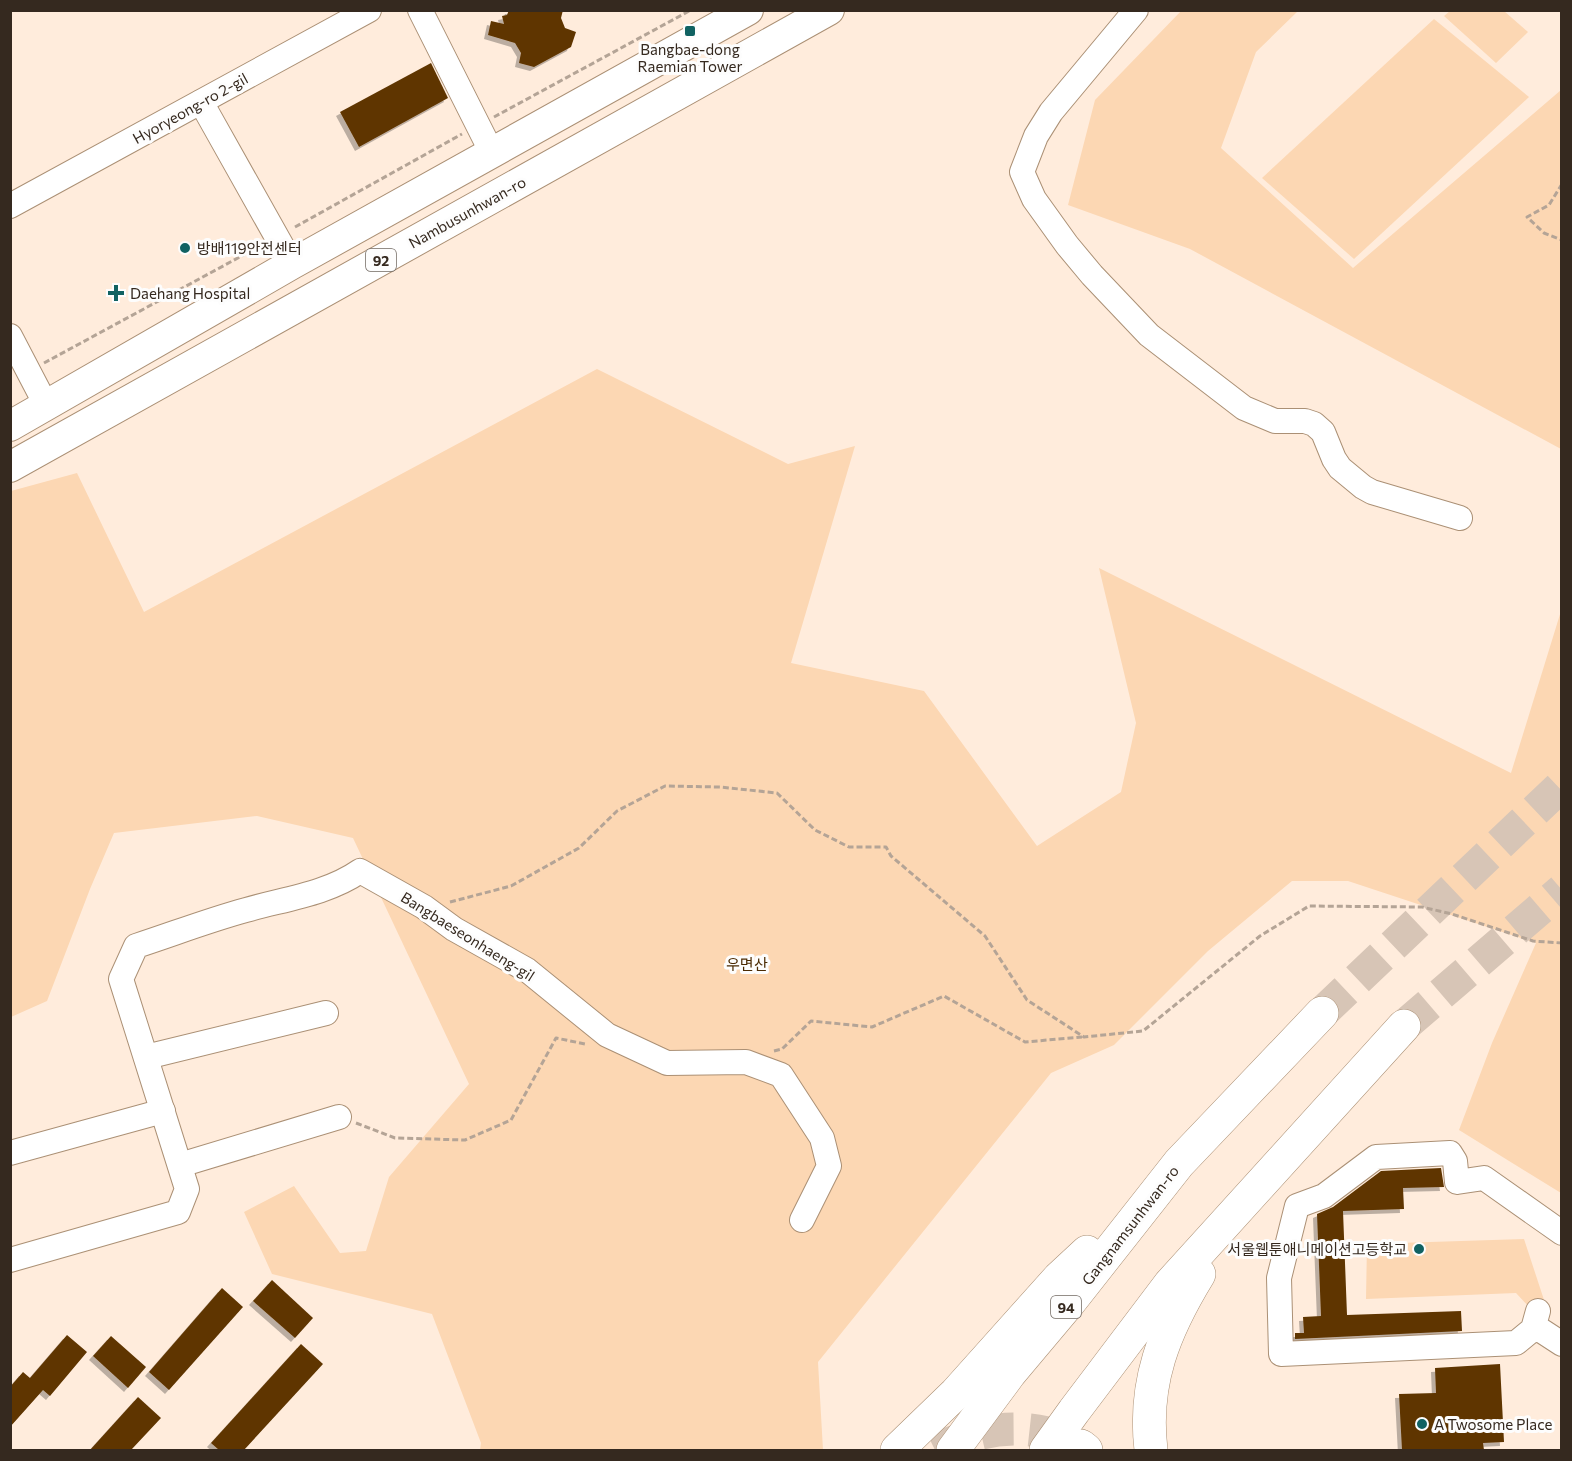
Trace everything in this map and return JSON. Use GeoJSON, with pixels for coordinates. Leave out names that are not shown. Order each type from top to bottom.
{"type":"FeatureCollection","features":[{"type":"Feature","properties":{"kind":"highway","name":"Gangnamsunhwan-ro"},"geometry":{"type":"LineString","coordinates":[[953,1450],[1010,1373],[1068,1304],[1179,1163],[1322,1013]]}},
{"type":"Feature","properties":{"kind":"highway"},"geometry":{"type":"LineString","coordinates":[[1046,1450],[1170,1284],[1404,1026]]}},
{"type":"Feature","properties":{"kind":"highway"},"geometry":{"type":"LineString","coordinates":[[897,1450],[956,1393],[1059,1278],[1179,1163]]}},
{"type":"Feature","properties":{"kind":"highway"},"geometry":{"type":"LineString","coordinates":[[1151,1450],[1148,1426],[1151,1392],[1158,1357],[1184,1298],[1247,1199]]}},
{"type":"Feature","properties":{"kind":"main road","name":"Nambusunhwan-ro"},"geometry":{"type":"LineString","coordinates":[[10,467],[751,54],[820,13]]}},
{"type":"Feature","properties":{"kind":"main road"},"geometry":{"type":"LineString","coordinates":[[10,426],[292,264],[739,16],[761,32],[758,45],[751,54]]}},
{"type":"Feature","properties":{"kind":"street","name":"Hyoryeong-ro 2-gil"},"geometry":{"type":"LineString","coordinates":[[10,206],[369,10]]}},
{"type":"Feature","properties":{"kind":"street"},"geometry":{"type":"LineString","coordinates":[[420,10],[492,153]]}},
{"type":"Feature","properties":{"kind":"street"},"geometry":{"type":"LineString","coordinates":[[1136,10],[1051,112],[1036,136],[1022,172],[1034,199],[1092,275],[1149,335],[1232,399],[1257,415],[1275,421],[1305,421],[1314,424],[1323,432],[1340,468],[1372,492],[1460,518]]}},
{"type":"Feature","properties":{"kind":"street"},"geometry":{"type":"LineString","coordinates":[[201,102],[292,264]]}},
{"type":"Feature","properties":{"kind":"street"},"geometry":{"type":"LineString","coordinates":[[10,336],[46,405]]}},
{"type":"Feature","properties":{"kind":"street","name":"Bangbaeseonhaeng-gil"},"geometry":{"type":"LineString","coordinates":[[10,1260],[178,1212],[187,1189],[121,979],[136,946],[247,909],[297,898],[349,879],[360,871],[424,907],[454,929],[527,970],[607,1035],[667,1063],[746,1062],[781,1076],[822,1138],[829,1166],[802,1220]]}},
{"type":"Feature","properties":{"kind":"street"},"geometry":{"type":"LineString","coordinates":[[146,1057],[326,1013]]}},
{"type":"Feature","properties":{"kind":"street"},"geometry":{"type":"LineString","coordinates":[[10,1153],[163,1112]]}},
{"type":"Feature","properties":{"kind":"street"},"geometry":{"type":"LineString","coordinates":[[180,1165],[339,1117]]}},
{"type":"Feature","properties":{"kind":"street"},"geometry":{"type":"LineString","coordinates":[[1562,1233],[1484,1178],[1457,1182],[1455,1161],[1450,1153],[1376,1157],[1324,1196],[1298,1206],[1279,1278],[1281,1354],[1516,1343],[1535,1320],[1542,1331],[1562,1344]]}},
{"type":"Feature","properties":{"kind":"path"},"geometry":{"type":"LineString","coordinates":[[29,371],[691,10]]}},
{"type":"Feature","properties":{"kind":"path"},"geometry":{"type":"LineString","coordinates":[[1562,184],[1549,205],[1527,217],[1544,233],[1562,240]]}},
{"type":"Feature","properties":{"kind":"path"},"geometry":{"type":"LineString","coordinates":[[424,907],[511,886],[579,848],[617,811],[665,786],[720,787],[777,793],[815,830],[849,847],[886,848],[891,856],[985,936],[1027,1000],[1084,1037],[1143,1031],[1260,936],[1309,906],[1422,907],[1452,914],[1533,941],[1562,943]]}},
{"type":"Feature","properties":{"kind":"green space"},"geometry":{"type":"Polygon","coordinates":[[[1182,10],[1298,11],[1256,52],[1221,148],[1353,268],[1561,90],[1561,449],[1190,249],[1068,205],[1095,100],[1182,10]]]}},
{"type":"Feature","properties":{"kind":"green space"},"geometry":{"type":"Polygon","coordinates":[[[1450,11],[1504,11],[1528,32],[1496,63],[1444,16],[1450,11]]]}},
{"type":"Feature","properties":{"kind":"green space"},"geometry":{"type":"Polygon","coordinates":[[[1434,19],[1529,97],[1354,259],[1262,178],[1434,19]]]}},
{"type":"Feature","properties":{"kind":"green space","name":"우면산"},"geometry":{"type":"Polygon","coordinates":[[[597,369],[788,464],[855,446],[791,663],[924,691],[1037,846],[1121,792],[1136,723],[1099,568],[1511,773],[1561,611],[1561,1193],[1459,1130],[1492,1043],[1536,943],[1348,881],[1292,881],[1208,951],[1114,1045],[1051,1073],[818,1362],[823,1450],[480,1450],[481,1443],[432,1314],[272,1274],[244,1212],[294,1186],[340,1253],[366,1251],[389,1177],[469,1084],[353,838],[257,816],[114,833],[47,1001],[11,1017],[11,491],[77,473],[144,612],[597,369]]]}},
{"type":"Feature","properties":{"kind":"green space"},"geometry":{"type":"Polygon","coordinates":[[[1524,1239],[1545,1303],[1531,1309],[1516,1293],[1366,1299],[1367,1244],[1524,1239]]]}},
{"type":"Feature","properties":{"kind":"building"},"geometry":{"type":"Polygon","coordinates":[[[509,10],[563,10],[561,18],[565,28],[576,32],[571,47],[534,67],[519,63],[521,53],[515,43],[488,35],[491,21],[504,24],[502,16],[507,15],[509,10]]]}},
{"type":"Feature","properties":{"kind":"building"},"geometry":{"type":"Polygon","coordinates":[[[431,63],[448,98],[359,147],[340,112],[431,63]]]}},
{"type":"Feature","properties":{"kind":"building"},"geometry":{"type":"Polygon","coordinates":[[[1441,1168],[1444,1187],[1403,1188],[1404,1209],[1343,1211],[1347,1315],[1461,1311],[1462,1331],[1295,1339],[1295,1333],[1304,1333],[1303,1317],[1321,1316],[1317,1214],[1333,1207],[1381,1171],[1441,1168]]]}},
{"type":"Feature","properties":{"kind":"building"},"geometry":{"type":"Polygon","coordinates":[[[272,1280],[313,1318],[295,1338],[253,1301],[272,1280]]]}},
{"type":"Feature","properties":{"kind":"building"},"geometry":{"type":"Polygon","coordinates":[[[222,1288],[243,1307],[169,1390],[149,1372],[222,1288]]]}},
{"type":"Feature","properties":{"kind":"building"},"geometry":{"type":"Polygon","coordinates":[[[67,1335],[87,1352],[50,1396],[43,1390],[10,1427],[10,1387],[23,1372],[30,1378],[67,1335]]]}},
{"type":"Feature","properties":{"kind":"building"},"geometry":{"type":"Polygon","coordinates":[[[111,1336],[146,1367],[128,1388],[93,1356],[111,1336]]]}},
{"type":"Feature","properties":{"kind":"building"},"geometry":{"type":"Polygon","coordinates":[[[301,1344],[323,1364],[244,1450],[219,1450],[211,1443],[301,1344]]]}},
{"type":"Feature","properties":{"kind":"building"},"geometry":{"type":"Polygon","coordinates":[[[1500,1364],[1504,1442],[1483,1443],[1484,1450],[1402,1450],[1399,1394],[1436,1393],[1435,1368],[1500,1364]]]}},
{"type":"Feature","properties":{"kind":"building"},"geometry":{"type":"Polygon","coordinates":[[[138,1397],[161,1418],[131,1450],[90,1450],[138,1397]]]}},
{"type":"Feature","properties":{"kind":"tunnel"},"geometry":{"type":"LineString","coordinates":[[1322,1013],[1562,785]]}},
{"type":"Feature","properties":{"kind":"tunnel"},"geometry":{"type":"LineString","coordinates":[[1404,1026],[1562,890]]}},
{"type":"Feature","properties":{"kind":"tunnel"},"geometry":{"type":"LineString","coordinates":[[935,1450],[971,1436],[1008,1429],[1044,1432],[1081,1446]]}},
{"type":"Feature","properties":{"kind":"place","name":"Bangbae-dong Raemian Tower"},"geometry":{"type":"Point","coordinates":[690,31]}},
{"type":"Feature","properties":{"kind":"place","name":"방배119안전센터"},"geometry":{"type":"Point","coordinates":[185,248]}},
{"type":"Feature","properties":{"kind":"place","name":"Daehang Hospital"},"geometry":{"type":"Point","coordinates":[116,293]}},
{"type":"Feature","properties":{"kind":"place","name":"서울웹툰애니메이션고등학교"},"geometry":{"type":"Point","coordinates":[1419,1249]}},
{"type":"Feature","properties":{"kind":"place","name":"A Twosome Place"},"geometry":{"type":"Point","coordinates":[1422,1424]}}]}
